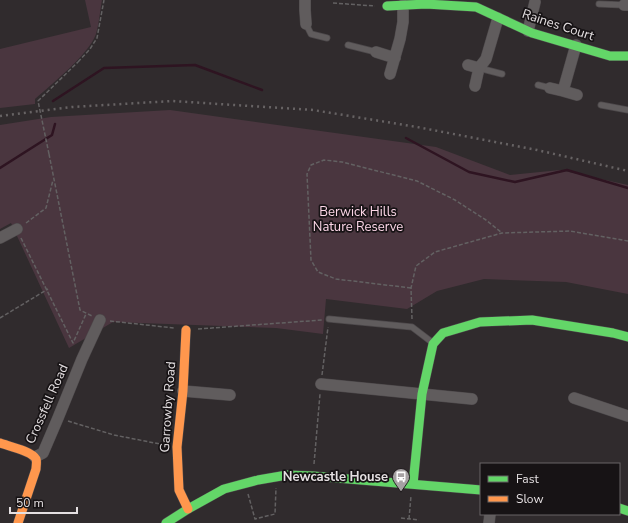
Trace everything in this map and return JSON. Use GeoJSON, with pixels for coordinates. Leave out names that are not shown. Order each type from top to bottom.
{"type":"FeatureCollection","features":[{"type":"Feature","properties":{"kind":"street"},"geometry":{"type":"LineString","coordinates":[[305,0],[304,10],[306,24]]}},
{"type":"Feature","properties":{"kind":"street"},"geometry":{"type":"LineString","coordinates":[[528,32],[535,2]]}},
{"type":"Feature","properties":{"kind":"street","name":"Raines Court"},"geometry":{"type":"LineString","coordinates":[[387,6],[426,4],[476,7],[528,32],[610,56],[628,56]]}},
{"type":"Feature","properties":{"kind":"street"},"geometry":{"type":"LineString","coordinates":[[390,74],[400,39],[403,5]]}},
{"type":"Feature","properties":{"kind":"street"},"geometry":{"type":"LineString","coordinates":[[475,86],[479,68],[486,59],[498,18]]}},
{"type":"Feature","properties":{"kind":"street"},"geometry":{"type":"LineString","coordinates":[[563,92],[576,45]]}},
{"type":"Feature","properties":{"kind":"street"},"geometry":{"type":"LineString","coordinates":[[376,52],[395,58]]}},
{"type":"Feature","properties":{"kind":"street"},"geometry":{"type":"LineString","coordinates":[[468,65],[479,68]]}},
{"type":"Feature","properties":{"kind":"street"},"geometry":{"type":"LineString","coordinates":[[550,88],[577,95]]}},
{"type":"Feature","properties":{"kind":"street"},"geometry":{"type":"LineString","coordinates":[[0,238],[17,229]]}},
{"type":"Feature","properties":{"kind":"street","name":"Crossfell Road"},"geometry":{"type":"LineString","coordinates":[[18,523],[36,468],[35,457],[43,452],[100,320]]}},
{"type":"Feature","properties":{"kind":"street"},"geometry":{"type":"LineString","coordinates":[[413,484],[422,394],[434,344],[443,333],[480,322],[532,320],[614,333],[628,337]]}},
{"type":"Feature","properties":{"kind":"street","name":"Garrowby Road"},"geometry":{"type":"LineString","coordinates":[[186,330],[183,391],[177,447],[179,490],[188,509]]}},
{"type":"Feature","properties":{"kind":"street"},"geometry":{"type":"LineString","coordinates":[[321,384],[472,399]]}},
{"type":"Feature","properties":{"kind":"street"},"geometry":{"type":"LineString","coordinates":[[183,391],[230,395]]}},
{"type":"Feature","properties":{"kind":"street"},"geometry":{"type":"LineString","coordinates":[[574,398],[628,416]]}},
{"type":"Feature","properties":{"kind":"street"},"geometry":{"type":"LineString","coordinates":[[0,443],[30,453],[35,457]]}},
{"type":"Feature","properties":{"kind":"street"},"geometry":{"type":"LineString","coordinates":[[166,523],[224,489],[258,480],[286,476],[313,476],[480,490]]}},
{"type":"Feature","properties":{"kind":"lane"},"geometry":{"type":"LineString","coordinates":[[599,4],[626,5]]}},
{"type":"Feature","properties":{"kind":"lane"},"geometry":{"type":"LineString","coordinates":[[306,24],[311,34],[328,38]]}},
{"type":"Feature","properties":{"kind":"lane"},"geometry":{"type":"LineString","coordinates":[[348,45],[376,52]]}},
{"type":"Feature","properties":{"kind":"lane"},"geometry":{"type":"LineString","coordinates":[[479,68],[502,74]]}},
{"type":"Feature","properties":{"kind":"lane"},"geometry":{"type":"LineString","coordinates":[[538,85],[550,88]]}},
{"type":"Feature","properties":{"kind":"lane"},"geometry":{"type":"LineString","coordinates":[[601,105],[628,110]]}},
{"type":"Feature","properties":{"kind":"lane"},"geometry":{"type":"LineString","coordinates":[[329,319],[412,327],[434,344]]}},
{"type":"Feature","properties":{"kind":"path"},"geometry":{"type":"LineString","coordinates":[[104,0],[97,38],[90,49],[38,101],[80,310],[100,320],[186,330],[329,319],[321,384],[313,476]]}},
{"type":"Feature","properties":{"kind":"path"},"geometry":{"type":"LineString","coordinates":[[333,3],[387,6]]}},
{"type":"Feature","properties":{"kind":"path"},"geometry":{"type":"LineString","coordinates":[[411,288],[336,279],[318,272],[311,260],[307,174],[311,165],[324,160],[342,162],[417,181],[455,200],[486,220],[502,233]]}},
{"type":"Feature","properties":{"kind":"path"},"geometry":{"type":"LineString","coordinates":[[54,178],[46,208],[17,229],[73,342],[87,314]]}},
{"type":"Feature","properties":{"kind":"path"},"geometry":{"type":"LineString","coordinates":[[412,327],[411,288],[416,266],[435,252],[502,233],[570,231],[628,241]]}},
{"type":"Feature","properties":{"kind":"path"},"geometry":{"type":"LineString","coordinates":[[0,318],[48,289]]}},
{"type":"Feature","properties":{"kind":"path"},"geometry":{"type":"LineString","coordinates":[[58,418],[114,436],[177,447]]}},
{"type":"Feature","properties":{"kind":"path"},"geometry":{"type":"LineString","coordinates":[[248,494],[256,519],[275,514],[276,488]]}},
{"type":"Feature","properties":{"kind":"path"},"geometry":{"type":"LineString","coordinates":[[409,519],[411,496]]}},
{"type":"Feature","properties":{"kind":"path"},"geometry":{"type":"LineString","coordinates":[[400,518],[419,520]]}},
{"type":"Feature","properties":{"kind":"green space"},"geometry":{"type":"Polygon","coordinates":[[[85,0],[102,0],[96,34],[86,50],[60,77],[35,99],[35,104],[0,108],[0,49],[91,27],[85,0]]]}},
{"type":"Feature","properties":{"kind":"green space","name":"Berwick Hills Nature Reserve"},"geometry":{"type":"Polygon","coordinates":[[[170,110],[436,147],[510,175],[560,170],[628,185],[628,294],[566,282],[484,279],[437,291],[407,309],[326,299],[323,334],[276,328],[113,322],[69,348],[11,223],[0,229],[0,125],[51,117],[170,110]]]}},
{"type":"Feature","properties":{"kind":"waterway"},"geometry":{"type":"LineString","coordinates":[[53,101],[104,68],[195,65],[262,90]]}},
{"type":"Feature","properties":{"kind":"waterway"},"geometry":{"type":"LineString","coordinates":[[0,168],[52,135],[55,124]]}},
{"type":"Feature","properties":{"kind":"waterway"},"geometry":{"type":"LineString","coordinates":[[406,138],[469,172],[515,182],[567,170],[628,188]]}},
{"type":"Feature","properties":{"kind":"railway"},"geometry":{"type":"LineString","coordinates":[[0,116],[72,107],[172,101],[313,110],[417,127],[537,150],[628,171]]}},
{"type":"Feature","properties":{"kind":"traffic: fast"},"geometry":{"type":"LineString","coordinates":[[387,6],[426,4],[476,7],[532,33],[610,56],[628,56]]}},
{"type":"Feature","properties":{"kind":"traffic: fast"},"geometry":{"type":"LineString","coordinates":[[413,484],[422,394],[433,344],[443,333],[480,322],[532,320],[613,333],[628,337]]}},
{"type":"Feature","properties":{"kind":"traffic: fast"},"geometry":{"type":"LineString","coordinates":[[166,523],[224,489],[258,480],[287,475],[480,490]]}},
{"type":"Feature","properties":{"kind":"traffic: fast"},"geometry":{"type":"LineString","coordinates":[[620,508],[628,511]]}},
{"type":"Feature","properties":{"kind":"traffic: slow"},"geometry":{"type":"LineString","coordinates":[[186,330],[183,391],[177,447],[179,490],[188,509]]}},
{"type":"Feature","properties":{"kind":"traffic: slow"},"geometry":{"type":"LineString","coordinates":[[0,443],[25,451],[34,456],[36,459],[36,469],[18,523]]}},
{"type":"Feature","properties":{"kind":"place","name":"Newcastle House"},"geometry":{"type":"Point","coordinates":[401,492]}}]}
